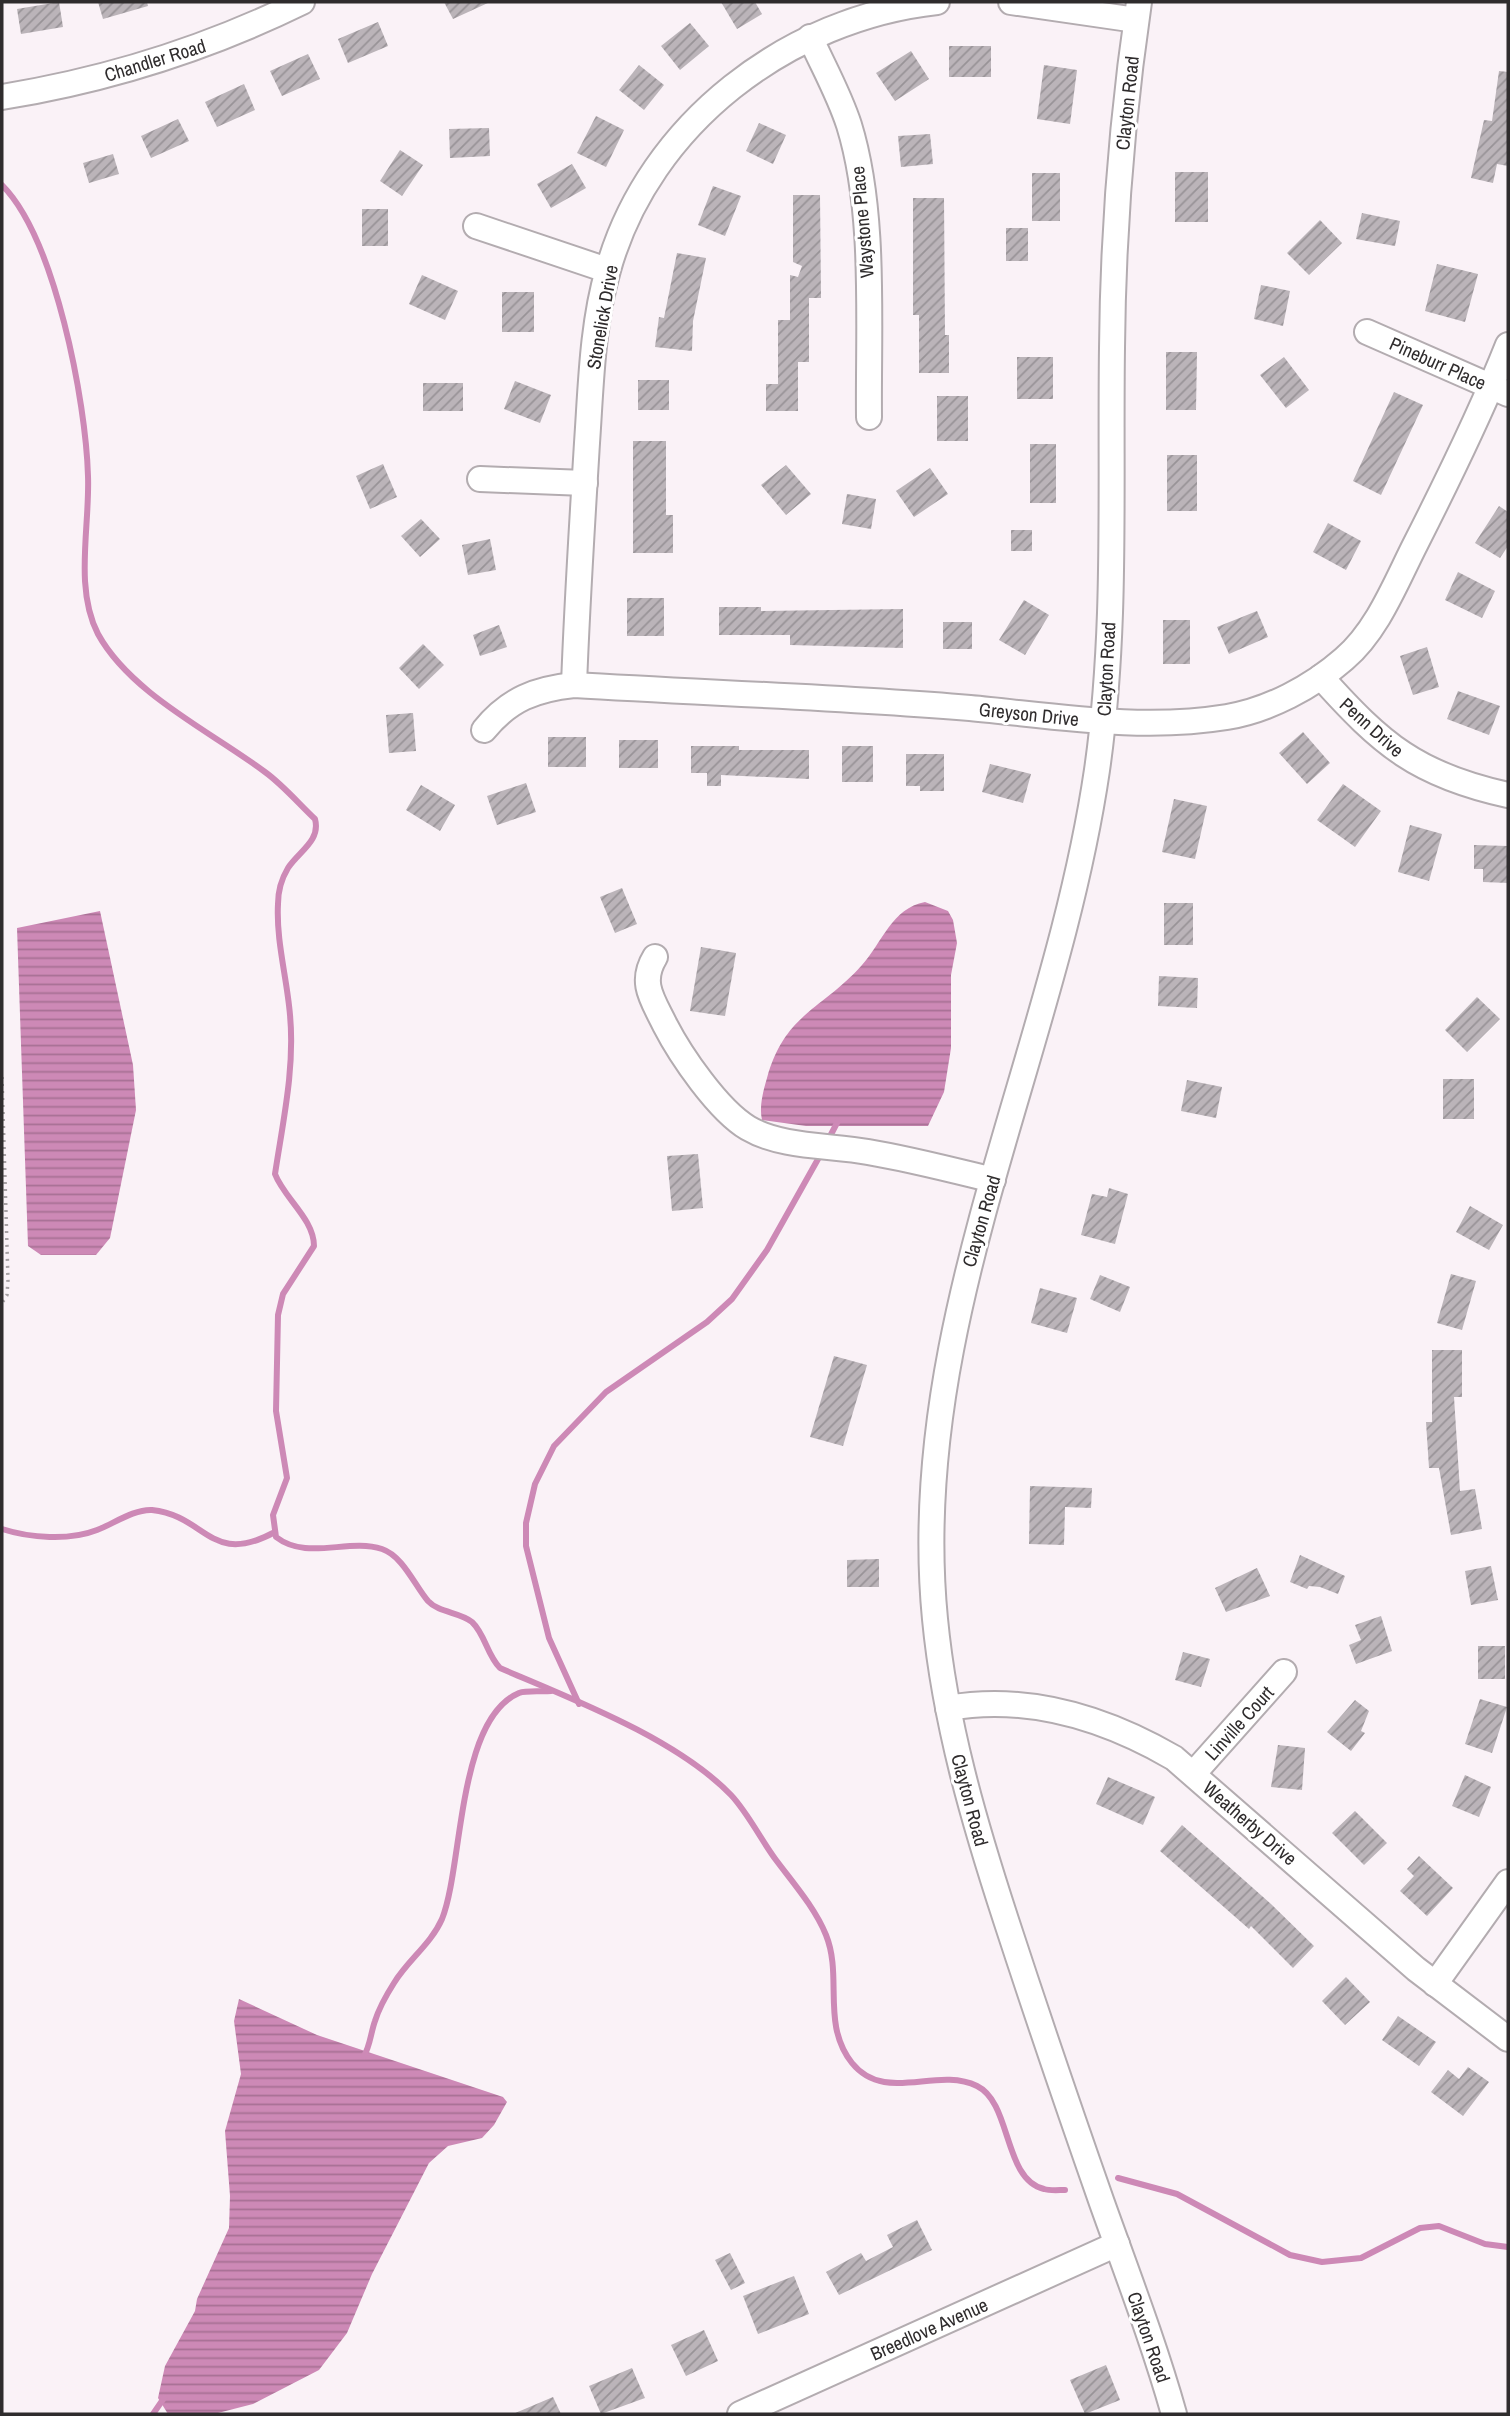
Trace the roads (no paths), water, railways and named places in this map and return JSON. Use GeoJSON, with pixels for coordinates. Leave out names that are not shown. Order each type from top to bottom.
{"type":"FeatureCollection","features":[{"type":"Feature","properties":{"kind":"street","name":"Chandler Road"},"geometry":{"type":"LineString","coordinates":[[2,97],[56,88],[165,59],[234,34],[302,2]]}},
{"type":"Feature","properties":{"kind":"street","name":"Stonelick Drive"},"geometry":{"type":"LineString","coordinates":[[574,685],[593,359],[607,270],[627,219],[650,179],[678,141],[730,88],[810,37],[861,16],[937,2]]}},
{"type":"Feature","properties":{"kind":"street"},"geometry":{"type":"LineString","coordinates":[[1011,2],[1137,11]]}},
{"type":"Feature","properties":{"kind":"street","name":"Clayton Road"},"geometry":{"type":"LineString","coordinates":[[1137,11],[1121,158],[1114,265],[1111,565],[1103,722],[1093,801],[1076,881],[954,1326],[934,1448],[931,1556],[935,1617],[948,1708],[976,1829],[1174,2414]]}},
{"type":"Feature","properties":{"kind":"street","name":"Waystone Place"},"geometry":{"type":"LineString","coordinates":[[810,37],[842,106],[861,180],[866,236],[869,417]]}},
{"type":"Feature","properties":{"kind":"street"},"geometry":{"type":"LineString","coordinates":[[476,226],[607,270]]}},
{"type":"Feature","properties":{"kind":"street","name":"Pineburr Place"},"geometry":{"type":"LineString","coordinates":[[1367,332],[1500,390]]}},
{"type":"Feature","properties":{"kind":"street","name":"Greyson Drive"},"geometry":{"type":"LineString","coordinates":[[484,730],[496,715],[530,693],[574,685],[970,708],[1103,722],[1155,722],[1228,716],[1256,709],[1321,677],[1355,649],[1388,599],[1478,421],[1500,390],[1508,345]]}},
{"type":"Feature","properties":{"kind":"street"},"geometry":{"type":"LineString","coordinates":[[480,479],[585,483]]}},
{"type":"Feature","properties":{"kind":"street","name":"Penn Drive"},"geometry":{"type":"LineString","coordinates":[[1321,677],[1390,746],[1426,770],[1464,785],[1508,795]]}},
{"type":"Feature","properties":{"kind":"street"},"geometry":{"type":"LineString","coordinates":[[655,957],[647,969],[645,985],[669,1033],[726,1110],[748,1128],[770,1138],[869,1152],[993,1180]]}},
{"type":"Feature","properties":{"kind":"street","name":"Linville Court"},"geometry":{"type":"LineString","coordinates":[[1194,1773],[1284,1672]]}},
{"type":"Feature","properties":{"kind":"street","name":"Weatherby Drive"},"geometry":{"type":"LineString","coordinates":[[948,1708],[989,1703],[1067,1713],[1138,1737],[1194,1773],[1434,1984],[1508,2039]]}},
{"type":"Feature","properties":{"kind":"street"},"geometry":{"type":"LineString","coordinates":[[1434,1984],[1508,1882]]}},
{"type":"Feature","properties":{"kind":"street","name":"Breedlove Avenue"},"geometry":{"type":"LineString","coordinates":[[740,2414],[1117,2244]]}},
{"type":"Feature","properties":{"kind":"waterway"},"geometry":{"type":"LineString","coordinates":[[2,185],[21,210],[38,242],[52,281],[74,365],[88,476],[85,577],[91,616],[98,634],[112,656],[151,693],[265,772],[315,819],[315,834],[288,868],[278,899],[279,932],[290,1015],[291,1055],[275,1174],[309,1227],[314,1246],[283,1294],[278,1315],[276,1411],[287,1478],[273,1515],[276,1537],[301,1547],[369,1546],[382,1549],[396,1558],[428,1601],[472,1622],[500,1668],[622,1722],[682,1755],[708,1774],[743,1810],[810,1906],[826,1935],[833,1967],[837,2032],[852,2063],[865,2075],[880,2081],[895,2083],[945,2080],[977,2086],[988,2095],[996,2108],[1021,2171],[1031,2182],[1044,2189],[1065,2190]]}},
{"type":"Feature","properties":{"kind":"waterway"},"geometry":{"type":"LineString","coordinates":[[827,1142],[838,1121]]}},
{"type":"Feature","properties":{"kind":"waterway"},"geometry":{"type":"LineString","coordinates":[[579,1704],[549,1638],[526,1546],[526,1523],[535,1484],[554,1446],[606,1392],[707,1322],[732,1299],[767,1250],[822,1152]]}},
{"type":"Feature","properties":{"kind":"waterway"},"geometry":{"type":"LineString","coordinates":[[2,1529],[37,1536],[74,1536],[97,1530],[138,1512],[152,1510],[170,1514],[222,1542],[236,1544],[253,1541],[275,1532]]}},
{"type":"Feature","properties":{"kind":"waterway"},"geometry":{"type":"LineString","coordinates":[[364,2056],[386,1996],[442,1919],[449,1895],[465,1796],[484,1732],[499,1708],[519,1693],[551,1691]]}},
{"type":"Feature","properties":{"kind":"waterway"},"geometry":{"type":"LineString","coordinates":[[1118,2178],[1177,2194],[1290,2255],[1322,2262],[1361,2258],[1420,2228],[1439,2226],[1485,2244],[1508,2247]]}},
{"type":"Feature","properties":{"kind":"waterway"},"geometry":{"type":"LineString","coordinates":[[153,2414],[164,2398]]}}]}
